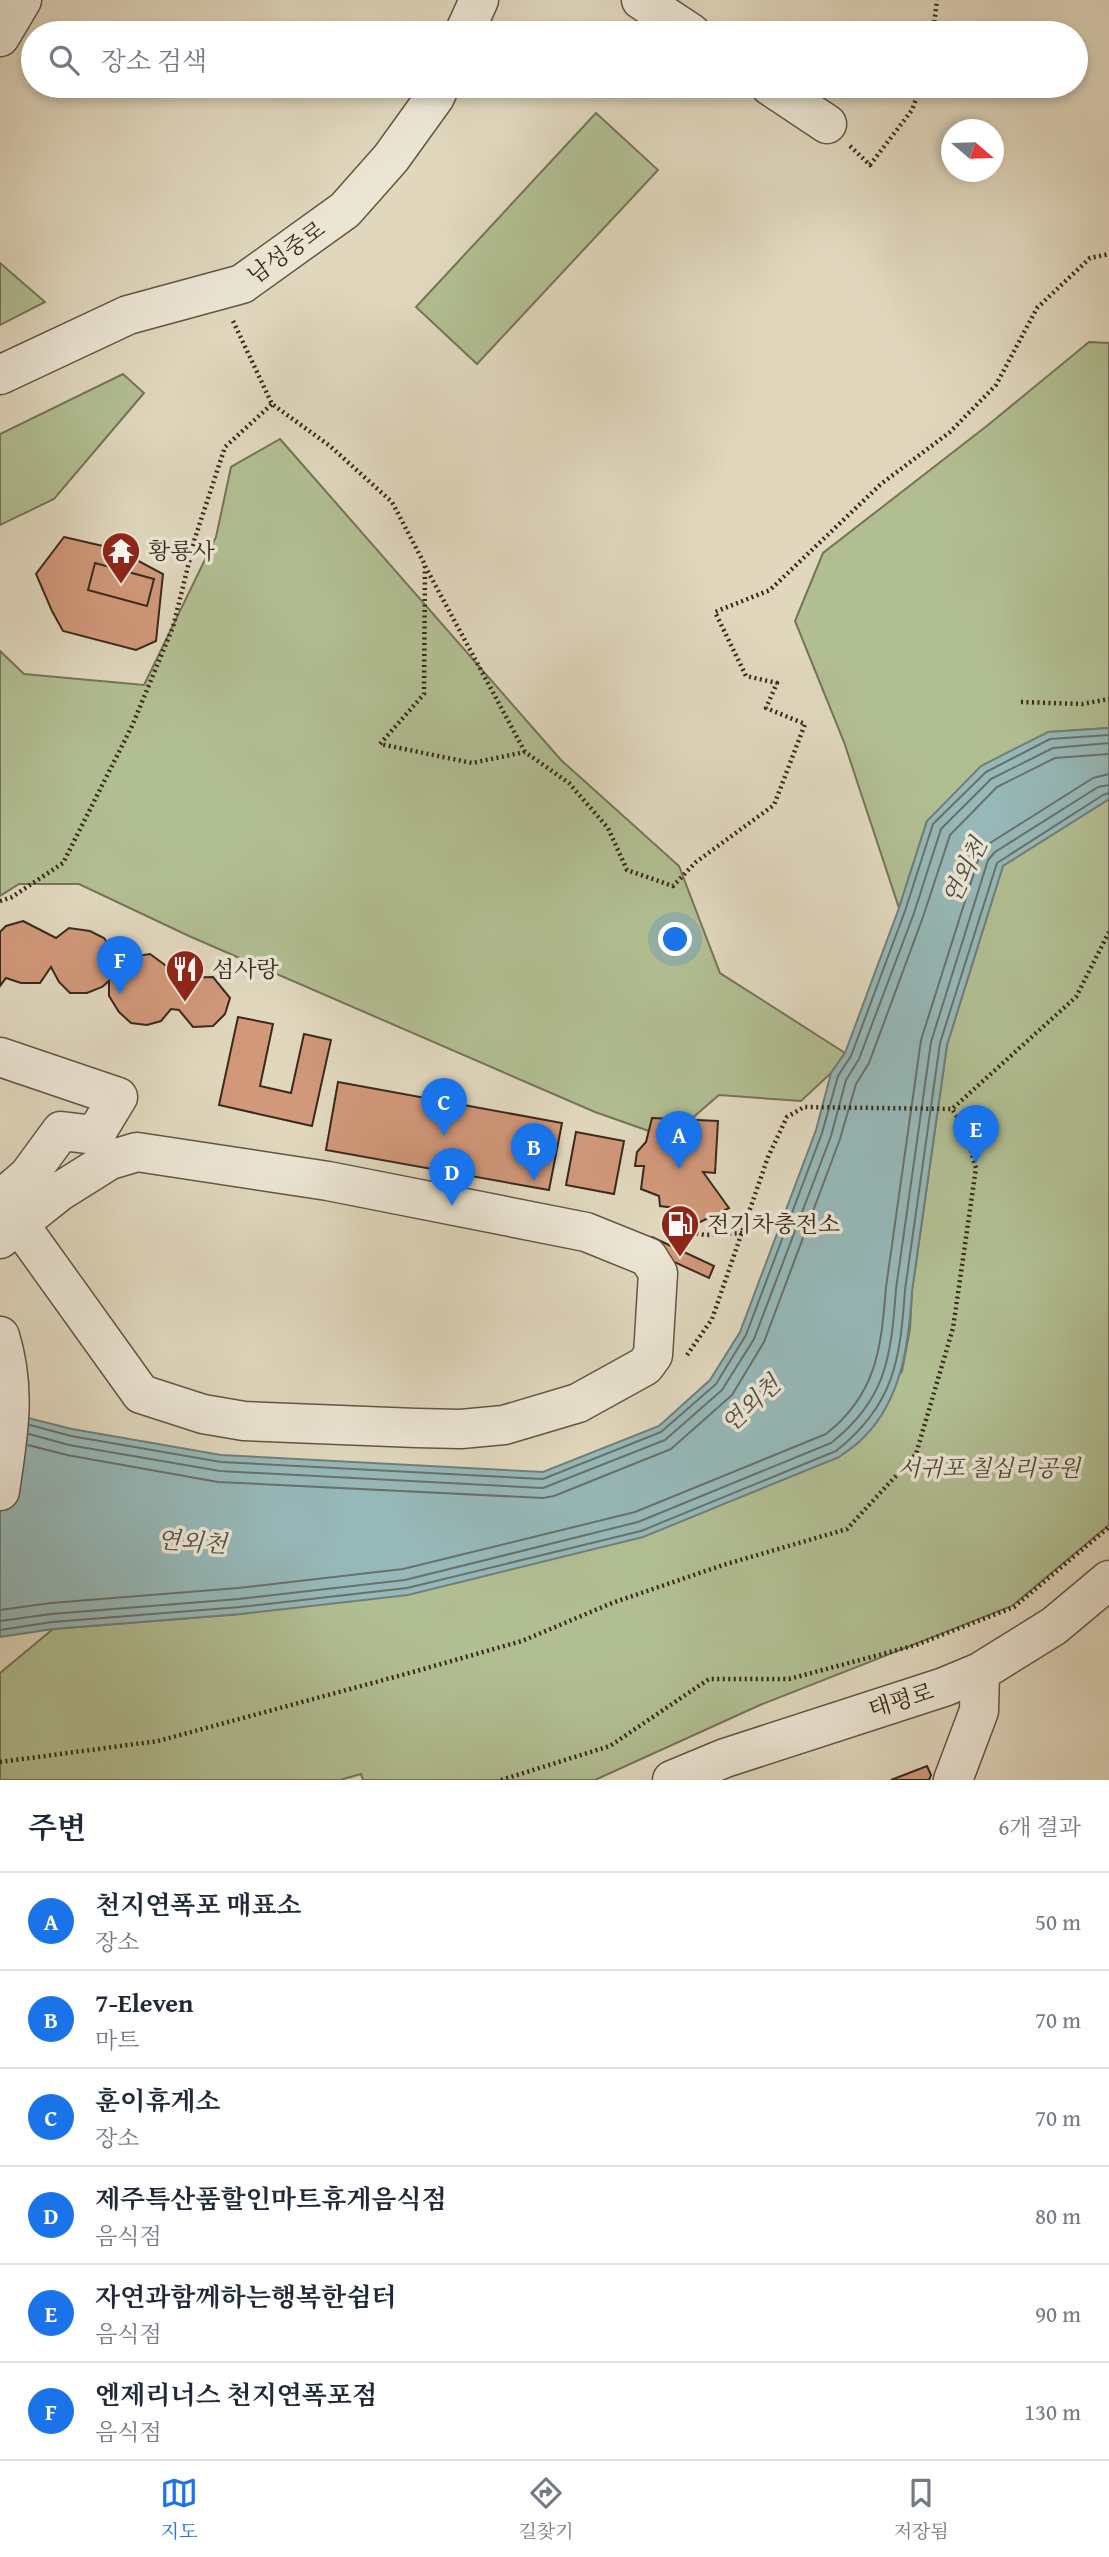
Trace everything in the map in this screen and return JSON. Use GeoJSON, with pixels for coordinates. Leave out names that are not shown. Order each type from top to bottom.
{"type":"FeatureCollection","features":[{"type":"Feature","properties":{"kind":"street"},"geometry":{"type":"LineString","coordinates":[[0,37],[22,0]]}},
{"type":"Feature","properties":{"kind":"street"},"geometry":{"type":"LineString","coordinates":[[470,21],[480,0]]}},
{"type":"Feature","properties":{"kind":"street"},"geometry":{"type":"LineString","coordinates":[[641,0],[673,21]]}},
{"type":"Feature","properties":{"kind":"street","name":"남성중로"},"geometry":{"type":"LineString","coordinates":[[0,376],[128,315],[243,284],[345,209],[391,158],[434,98]]}},
{"type":"Feature","properties":{"kind":"street"},"geometry":{"type":"LineString","coordinates":[[788,98],[827,124]]}},
{"type":"Feature","properties":{"kind":"street"},"geometry":{"type":"LineString","coordinates":[[0,1057],[118,1097],[95,1135],[61,1131],[28,1176],[6,1221]]}},
{"type":"Feature","properties":{"kind":"street"},"geometry":{"type":"LineString","coordinates":[[137,1152],[328,1181],[586,1232],[648,1257],[658,1273],[653,1355],[645,1366],[578,1403],[504,1425],[438,1429],[244,1421],[203,1415],[141,1394],[6,1221],[60,1192],[110,1160],[137,1152]]}},
{"type":"Feature","properties":{"kind":"street"},"geometry":{"type":"LineString","coordinates":[[0,1336],[9,1364],[10,1422],[0,1491]]}},
{"type":"Feature","properties":{"kind":"street","name":"태평로"},"geometry":{"type":"LineString","coordinates":[[672,1780],[758,1746],[980,1672],[1054,1626],[1109,1580]]}},
{"type":"Feature","properties":{"kind":"street"},"geometry":{"type":"LineString","coordinates":[[953,1780],[979,1711],[980,1672]]}},
{"type":"Feature","properties":{"kind":"path"},"geometry":{"type":"LineString","coordinates":[[934,21],[937,0]]}},
{"type":"Feature","properties":{"kind":"path"},"geometry":{"type":"LineString","coordinates":[[827,124],[870,165],[912,110],[916,98]]}},
{"type":"Feature","properties":{"kind":"path"},"geometry":{"type":"LineString","coordinates":[[233,321],[272,404],[330,446],[392,502],[525,752],[569,783],[607,828],[627,870],[673,886],[696,863],[774,805],[806,724],[766,708],[777,683],[746,676],[715,612],[770,590],[881,484],[950,432],[996,385],[1037,308],[1090,258],[1109,254]]}},
{"type":"Feature","properties":{"kind":"path"},"geometry":{"type":"LineString","coordinates":[[0,901],[12,897],[64,863],[132,726],[173,627],[195,538],[225,447],[272,404]]}},
{"type":"Feature","properties":{"kind":"path"},"geometry":{"type":"LineString","coordinates":[[425,565],[424,694],[380,744],[472,764],[525,752]]}},
{"type":"Feature","properties":{"kind":"path"},"geometry":{"type":"LineString","coordinates":[[1021,702],[1082,704],[1109,699]]}},
{"type":"Feature","properties":{"kind":"path"},"geometry":{"type":"LineString","coordinates":[[952,1109],[1076,997],[1109,932]]}},
{"type":"Feature","properties":{"kind":"path"},"geometry":{"type":"LineString","coordinates":[[0,1762],[158,1741],[414,1672],[522,1641],[625,1599],[723,1565],[847,1529],[916,1454],[953,1328],[976,1168],[964,1127],[952,1109],[804,1107],[787,1117],[768,1157],[712,1319],[698,1343],[685,1357]]}},
{"type":"Feature","properties":{"kind":"path"},"geometry":{"type":"LineString","coordinates":[[500,1780],[610,1746],[709,1679],[789,1679],[916,1645],[1014,1607],[1109,1527]]}},
{"type":"Feature","properties":{"kind":"green space"},"geometry":{"type":"Polygon","coordinates":[[[596,113],[658,170],[477,364],[416,307],[596,113]]]}},
{"type":"Feature","properties":{"kind":"green space"},"geometry":{"type":"Polygon","coordinates":[[[0,263],[45,302],[0,325],[0,263]]]}},
{"type":"Feature","properties":{"kind":"green space"},"geometry":{"type":"Polygon","coordinates":[[[1089,342],[1109,343],[1109,728],[1048,732],[927,821],[899,908],[844,742],[795,621],[823,553],[988,425],[1089,342]]]}},
{"type":"Feature","properties":{"kind":"green space"},"geometry":{"type":"Polygon","coordinates":[[[123,374],[144,393],[54,499],[0,525],[0,434],[123,374]]]}},
{"type":"Feature","properties":{"kind":"green space"},"geometry":{"type":"Polygon","coordinates":[[[280,439],[561,760],[679,866],[720,973],[845,1053],[831,1073],[801,1101],[719,1095],[669,1138],[595,1112],[189,936],[79,884],[19,884],[0,896],[0,651],[24,674],[144,685],[216,537],[231,467],[280,439]]]}},
{"type":"Feature","properties":{"kind":"green space","name":"서귀포 칠십리공원"},"geometry":{"type":"Polygon","coordinates":[[[1109,799],[1109,1525],[1012,1606],[760,1705],[595,1780],[363,1780],[361,1774],[340,1780],[0,1780],[0,1673],[53,1629],[241,1614],[787,1477],[839,1457],[902,1371],[910,1329],[912,1291],[947,1045],[1003,865],[1109,799]]]}},
{"type":"Feature","properties":{"kind":"water","name":"연외천"},"geometry":{"type":"Polygon","coordinates":[[[1109,728],[1109,799],[1003,866],[947,1045],[906,1350],[887,1405],[877,1422],[855,1445],[839,1457],[643,1537],[408,1595],[241,1614],[53,1629],[0,1637],[0,1411],[72,1429],[221,1455],[543,1472],[659,1426],[710,1380],[740,1332],[816,1130],[831,1073],[845,1053],[899,908],[927,821],[981,766],[1048,732],[1109,728]]]}},
{"type":"Feature","properties":{"kind":"building"},"geometry":{"type":"Polygon","coordinates":[[[64,537],[116,549],[163,574],[156,641],[136,650],[63,631],[36,574],[64,537]]]}},
{"type":"Feature","properties":{"kind":"building","name":"황룡사"},"geometry":{"type":"Polygon","coordinates":[[[95,563],[154,579],[147,606],[88,590],[95,563]]]}},
{"type":"Feature","properties":{"kind":"building"},"geometry":{"type":"Polygon","coordinates":[[[23,921],[56,938],[69,928],[90,931],[104,938],[120,962],[150,954],[177,978],[213,977],[230,998],[225,1014],[213,1026],[193,1027],[179,1010],[171,1009],[161,1021],[147,1025],[131,1023],[119,1012],[109,996],[109,981],[87,993],[70,993],[59,982],[51,967],[40,983],[21,983],[6,978],[0,986],[0,932],[6,926],[23,921]]]}},
{"type":"Feature","properties":{"kind":"building"},"geometry":{"type":"Polygon","coordinates":[[[238,1017],[273,1024],[260,1086],[291,1093],[304,1034],[331,1040],[312,1126],[219,1105],[238,1017]]]}},
{"type":"Feature","properties":{"kind":"building"},"geometry":{"type":"Polygon","coordinates":[[[338,1082],[562,1123],[549,1190],[326,1150],[338,1082]]]}},
{"type":"Feature","properties":{"kind":"building"},"geometry":{"type":"Polygon","coordinates":[[[652,1118],[718,1121],[715,1173],[703,1172],[729,1208],[694,1225],[692,1210],[660,1206],[659,1196],[641,1189],[644,1166],[635,1166],[637,1152],[646,1142],[652,1118]]]}},
{"type":"Feature","properties":{"kind":"building"},"geometry":{"type":"Polygon","coordinates":[[[576,1132],[624,1141],[614,1194],[566,1185],[576,1132]]]}},
{"type":"Feature","properties":{"kind":"building","name":"전기차충전소"},"geometry":{"type":"Polygon","coordinates":[[[652,1237],[714,1266],[709,1278],[646,1249],[652,1237]]]}},
{"type":"Feature","properties":{"kind":"building"},"geometry":{"type":"Polygon","coordinates":[[[927,1766],[931,1775],[929,1780],[891,1780],[927,1766]]]}},
{"type":"Feature","properties":{"kind":"place","name":"황룡사"},"geometry":{"type":"Point","coordinates":[121,585]}},
{"type":"Feature","properties":{"kind":"place","name":"엔제리너스 천지연폭포점"},"geometry":{"type":"Point","coordinates":[120,994]}},
{"type":"Feature","properties":{"kind":"place","name":"섬사랑"},"geometry":{"type":"Point","coordinates":[185,1003]}},
{"type":"Feature","properties":{"kind":"place","name":"훈이휴게소"},"geometry":{"type":"Point","coordinates":[444,1136]}},
{"type":"Feature","properties":{"kind":"place","name":"자연과함께하는행복한쉼터"},"geometry":{"type":"Point","coordinates":[976,1163]}},
{"type":"Feature","properties":{"kind":"place","name":"천지연폭포 매표소"},"geometry":{"type":"Point","coordinates":[679,1169]}},
{"type":"Feature","properties":{"kind":"place","name":"7-Eleven"},"geometry":{"type":"Point","coordinates":[534,1181]}},
{"type":"Feature","properties":{"kind":"place","name":"제주특산품할인마트휴게음식점"},"geometry":{"type":"Point","coordinates":[452,1206]}},
{"type":"Feature","properties":{"kind":"place","name":"전기차충전소"},"geometry":{"type":"Point","coordinates":[680,1258]}}]}
